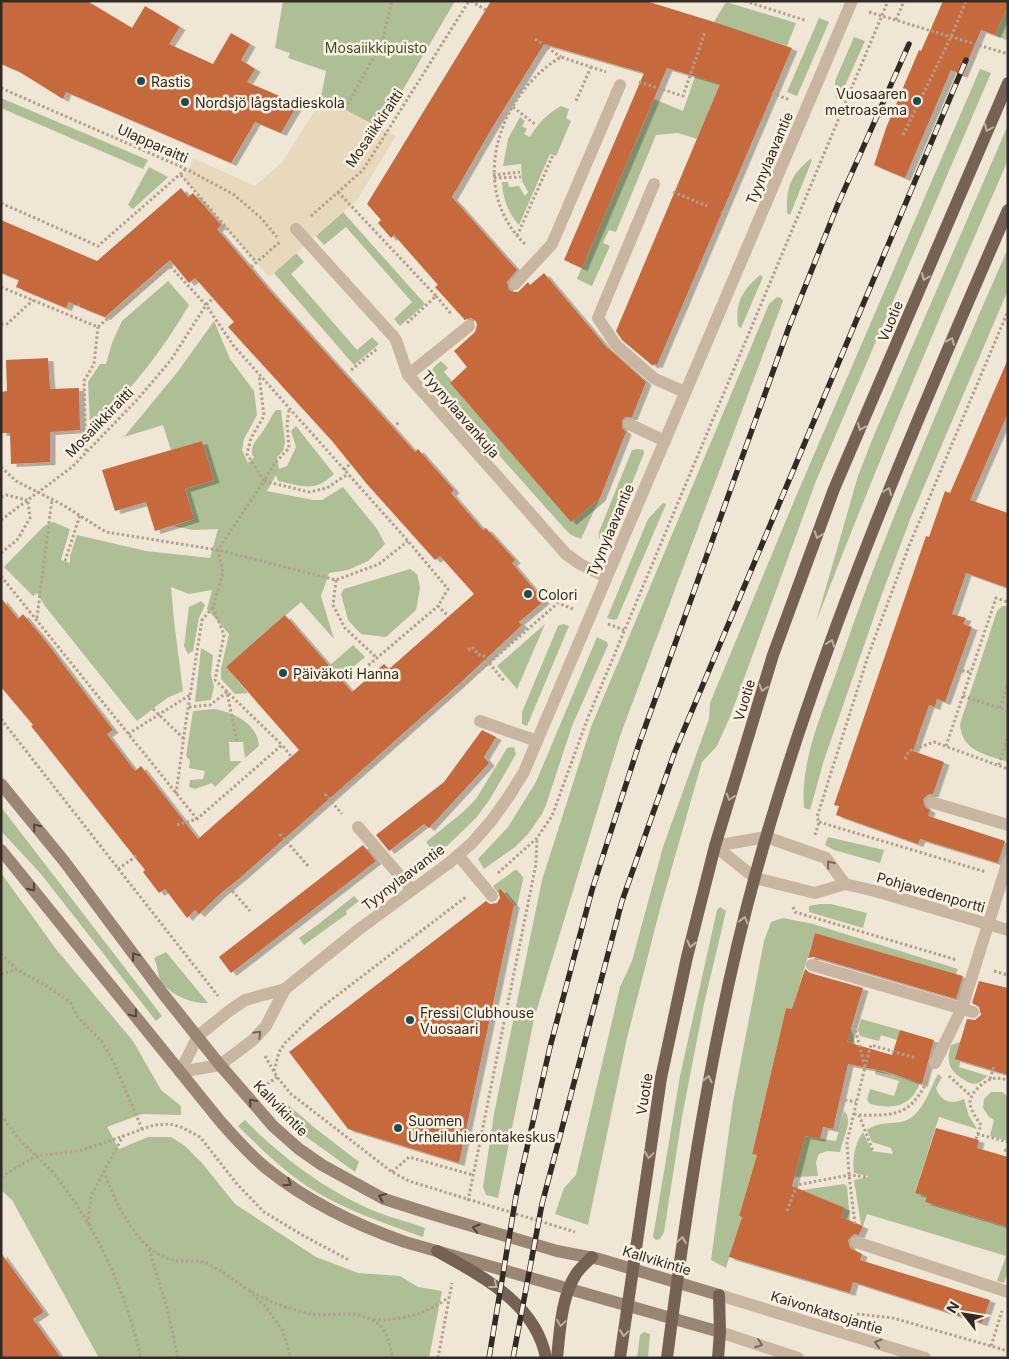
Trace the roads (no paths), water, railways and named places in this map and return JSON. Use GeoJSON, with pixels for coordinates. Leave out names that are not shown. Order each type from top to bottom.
{"type":"FeatureCollection","features":[{"type":"Feature","properties":{"kind":"main road","name":"Vuotie"},"geometry":{"type":"LineString","coordinates":[[620,1358],[661,1078],[687,957],[715,846],[773,656],[834,489],[1008,83]]}},
{"type":"Feature","properties":{"kind":"main road"},"geometry":{"type":"LineString","coordinates":[[667,1358],[681,1247],[706,1092],[731,972],[766,837],[814,689],[867,541],[935,376],[1008,210]]}},
{"type":"Feature","properties":{"kind":"main road","name":"Kallvikintie"},"geometry":{"type":"LineString","coordinates":[[1,784],[64,861],[164,995],[220,1064],[273,1126],[299,1149],[322,1165],[384,1199],[557,1252],[595,1258],[714,1293]]}},
{"type":"Feature","properties":{"kind":"main road"},"geometry":{"type":"LineString","coordinates":[[1,850],[229,1132],[266,1168],[289,1184],[345,1217],[381,1234],[720,1332]]}},
{"type":"Feature","properties":{"kind":"main road"},"geometry":{"type":"LineString","coordinates":[[437,1251],[492,1282],[518,1306],[532,1325],[545,1353]]}},
{"type":"Feature","properties":{"kind":"main road"},"geometry":{"type":"LineString","coordinates":[[557,1358],[564,1303],[568,1288],[576,1272],[595,1258]]}},
{"type":"Feature","properties":{"kind":"main road"},"geometry":{"type":"LineString","coordinates":[[714,1293],[720,1332],[718,1358]]}},
{"type":"Feature","properties":{"kind":"street","name":"Tyynylaavantie"},"geometry":{"type":"LineString","coordinates":[[180,1072],[198,1036],[245,1000],[285,989],[358,930],[472,843],[509,796],[524,772],[852,1]]}},
{"type":"Feature","properties":{"kind":"street"},"geometry":{"type":"LineString","coordinates":[[515,284],[552,244],[626,82]]}},
{"type":"Feature","properties":{"kind":"street"},"geometry":{"type":"LineString","coordinates":[[654,184],[598,318],[616,345],[655,379],[686,392]]}},
{"type":"Feature","properties":{"kind":"street","name":"Tyynylaavankuja"},"geometry":{"type":"LineString","coordinates":[[296,229],[393,336],[408,375],[566,554],[580,564],[606,577]]}},
{"type":"Feature","properties":{"kind":"street"},"geometry":{"type":"LineString","coordinates":[[408,375],[469,326]]}},
{"type":"Feature","properties":{"kind":"street"},"geometry":{"type":"LineString","coordinates":[[629,424],[665,441]]}},
{"type":"Feature","properties":{"kind":"street"},"geometry":{"type":"LineString","coordinates":[[480,721],[537,741]]}},
{"type":"Feature","properties":{"kind":"street"},"geometry":{"type":"LineString","coordinates":[[931,802],[1008,825]]}},
{"type":"Feature","properties":{"kind":"street"},"geometry":{"type":"LineString","coordinates":[[358,827],[412,890]]}},
{"type":"Feature","properties":{"kind":"street"},"geometry":{"type":"LineString","coordinates":[[715,846],[766,837],[826,858],[845,884]]}},
{"type":"Feature","properties":{"kind":"street","name":"Pohjavedenportti"},"geometry":{"type":"LineString","coordinates":[[715,846],[755,878],[815,893],[845,884],[1008,930]]}},
{"type":"Feature","properties":{"kind":"street"},"geometry":{"type":"LineString","coordinates":[[458,855],[492,896]]}},
{"type":"Feature","properties":{"kind":"street"},"geometry":{"type":"LineString","coordinates":[[935,1064],[967,1010],[976,965],[1008,861]]}},
{"type":"Feature","properties":{"kind":"street"},"geometry":{"type":"LineString","coordinates":[[812,965],[967,1010]]}},
{"type":"Feature","properties":{"kind":"street","name":"Tyynylaavantie"},"geometry":{"type":"LineString","coordinates":[[180,1072],[220,1064],[253,1040],[266,1026],[285,989]]}},
{"type":"Feature","properties":{"kind":"street"},"geometry":{"type":"LineString","coordinates":[[856,1242],[1008,1292]]}},
{"type":"Feature","properties":{"kind":"street","name":"Kaivonkatsojantie"},"geometry":{"type":"LineString","coordinates":[[714,1293],[925,1358]]}},
{"type":"Feature","properties":{"kind":"street"},"geometry":{"type":"LineString","coordinates":[[720,1332],[798,1358]]}},
{"type":"Feature","properties":{"kind":"railway"},"geometry":{"type":"LineString","coordinates":[[489,1358],[516,1196],[550,1047],[592,890],[639,744],[789,327],[838,204],[909,44]]}},
{"type":"Feature","properties":{"kind":"railway"},"geometry":{"type":"LineString","coordinates":[[513,1358],[542,1204],[622,901],[675,751],[966,60]]}},
{"type":"Feature","properties":{"kind":"place","name":"Rastis"},"geometry":{"type":"Point","coordinates":[141,81]}},
{"type":"Feature","properties":{"kind":"place","name":"Vuosaaren metroasema"},"geometry":{"type":"Point","coordinates":[917,101]}},
{"type":"Feature","properties":{"kind":"place","name":"Nordsjö lågstadieskola"},"geometry":{"type":"Point","coordinates":[185,102]}},
{"type":"Feature","properties":{"kind":"place","name":"Colori"},"geometry":{"type":"Point","coordinates":[528,594]}},
{"type":"Feature","properties":{"kind":"place","name":"Päiväkoti Hanna"},"geometry":{"type":"Point","coordinates":[283,673]}},
{"type":"Feature","properties":{"kind":"place","name":"Fressi Clubhouse Vuosaari"},"geometry":{"type":"Point","coordinates":[410,1020]}},
{"type":"Feature","properties":{"kind":"place","name":"Suomen Urheiluhierontakeskus"},"geometry":{"type":"Point","coordinates":[398,1128]}},
{"type":"Feature","properties":{"kind":"park label","name":"Mosaiikkipuisto"},"geometry":{"type":"Point","coordinates":[376,47]}}]}
